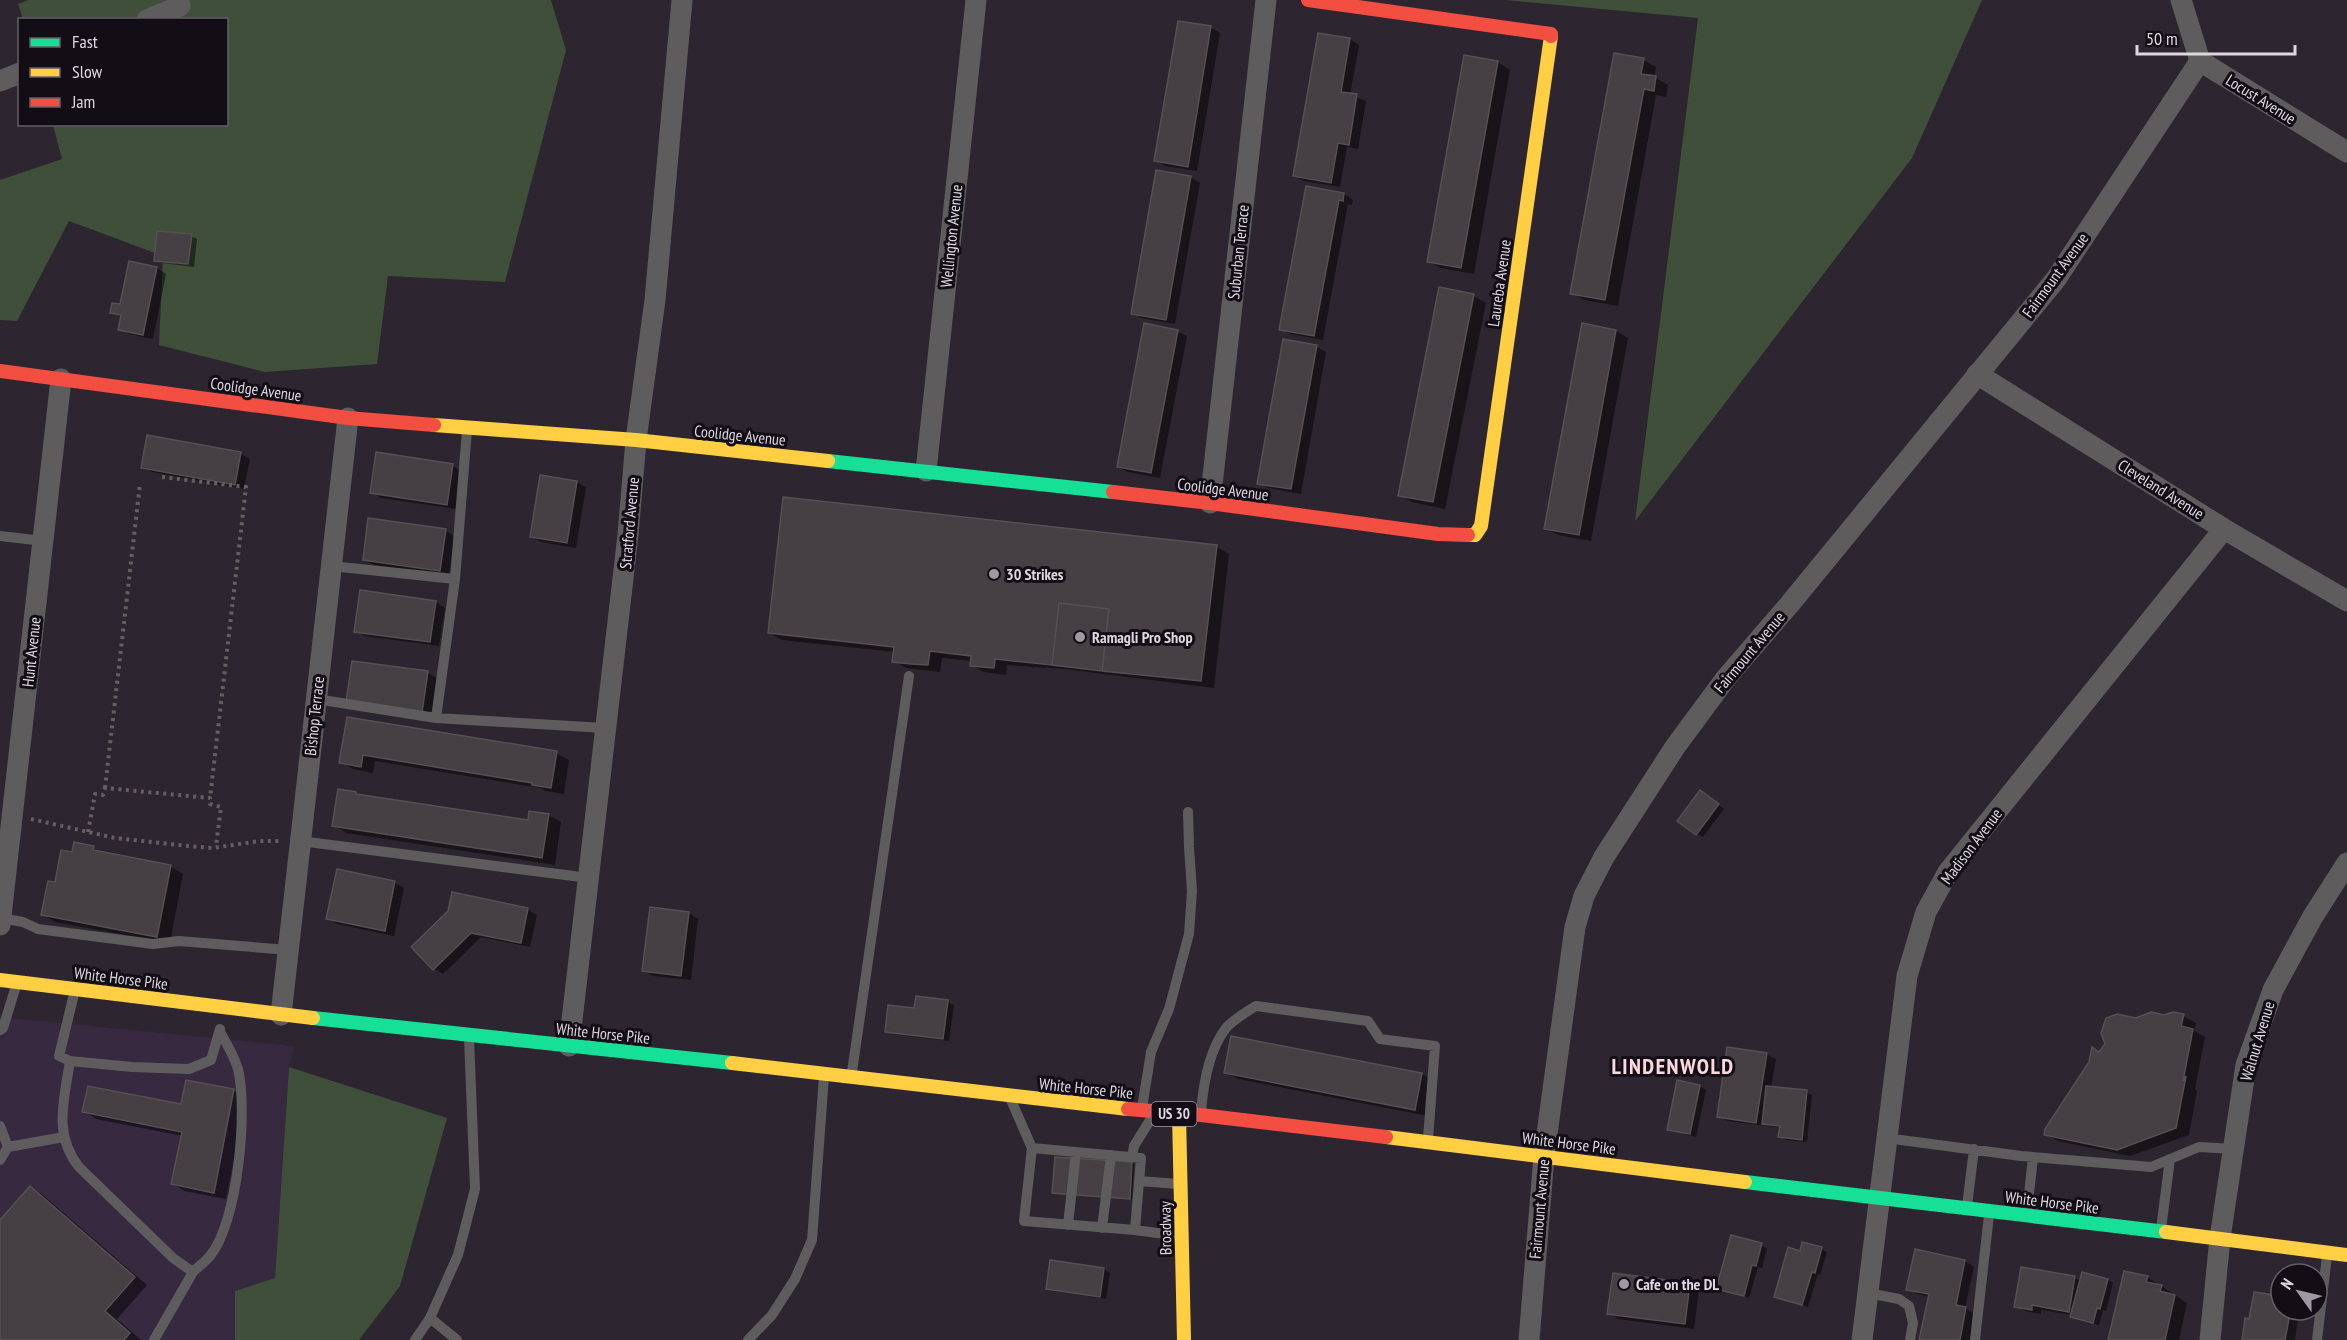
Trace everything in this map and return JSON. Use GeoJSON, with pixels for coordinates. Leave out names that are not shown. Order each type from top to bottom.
{"type":"FeatureCollection","features":[{"type":"Feature","properties":{"kind":"main road","name":"Laureba Avenue"},"geometry":{"type":"LineString","coordinates":[[1308,0],[1551,34],[1481,526],[1475,535]]}},
{"type":"Feature","properties":{"kind":"main road","name":"Coolidge Avenue"},"geometry":{"type":"LineString","coordinates":[[0,371],[348,418],[636,440],[1210,503],[1438,534],[1475,535]]}},
{"type":"Feature","properties":{"kind":"main road","name":"White Horse Pike"},"geometry":{"type":"LineString","coordinates":[[0,980],[281,1015],[1427,1142],[2347,1255]]}},
{"type":"Feature","properties":{"kind":"main road","name":"Broadway"},"geometry":{"type":"LineString","coordinates":[[1179,1115],[1184,1340]]}},
{"type":"Feature","properties":{"kind":"street","name":"Stratford Avenue"},"geometry":{"type":"LineString","coordinates":[[569,1046],[628,536],[636,440],[655,300],[682,0]]}},
{"type":"Feature","properties":{"kind":"street","name":"Wellington Avenue"},"geometry":{"type":"LineString","coordinates":[[926,471],[976,0]]}},
{"type":"Feature","properties":{"kind":"street","name":"Suburban Terrace"},"geometry":{"type":"LineString","coordinates":[[1210,503],[1266,0]]}},
{"type":"Feature","properties":{"kind":"street"},"geometry":{"type":"LineString","coordinates":[[2181,0],[2200,61]]}},
{"type":"Feature","properties":{"kind":"street"},"geometry":{"type":"LineString","coordinates":[[151,18],[184,2]]}},
{"type":"Feature","properties":{"kind":"street","name":"Locust Avenue"},"geometry":{"type":"LineString","coordinates":[[2200,61],[2347,152]]}},
{"type":"Feature","properties":{"kind":"street","name":"Fairmount Avenue"},"geometry":{"type":"LineString","coordinates":[[1529,1340],[1544,1156],[1575,927],[1584,896],[1604,857],[1675,747],[1726,678],[1789,605],[2056,279],[2200,61]]}},
{"type":"Feature","properties":{"kind":"street"},"geometry":{"type":"LineString","coordinates":[[0,81],[18,74]]}},
{"type":"Feature","properties":{"kind":"street","name":"Cleveland Avenue"},"geometry":{"type":"LineString","coordinates":[[1977,374],[2224,529],[2347,601]]}},
{"type":"Feature","properties":{"kind":"street","name":"Hunt Avenue"},"geometry":{"type":"LineString","coordinates":[[0,925],[61,379]]}},
{"type":"Feature","properties":{"kind":"street","name":"Bishop Terrace"},"geometry":{"type":"LineString","coordinates":[[281,1015],[348,418]]}},
{"type":"Feature","properties":{"kind":"street","name":"Madison Avenue"},"geometry":{"type":"LineString","coordinates":[[1862,1340],[1907,976],[1926,912],[1948,872],[2224,529]]}},
{"type":"Feature","properties":{"kind":"street","name":"Walnut Avenue"},"geometry":{"type":"LineString","coordinates":[[2210,1340],[2220,1238],[2246,1065],[2273,990],[2312,918],[2347,863]]}},
{"type":"Feature","properties":{"kind":"lane"},"geometry":{"type":"LineString","coordinates":[[436,718],[455,579],[467,428]]}},
{"type":"Feature","properties":{"kind":"lane"},"geometry":{"type":"LineString","coordinates":[[0,536],[43,541]]}},
{"type":"Feature","properties":{"kind":"lane"},"geometry":{"type":"LineString","coordinates":[[331,566],[455,579]]}},
{"type":"Feature","properties":{"kind":"lane"},"geometry":{"type":"LineString","coordinates":[[748,1340],[772,1314],[795,1279],[812,1240],[824,1075],[851,1077],[909,676]]}},
{"type":"Feature","properties":{"kind":"lane"},"geometry":{"type":"LineString","coordinates":[[316,699],[436,718],[605,728]]}},
{"type":"Feature","properties":{"kind":"lane"},"geometry":{"type":"LineString","coordinates":[[1132,1157],[1134,1146],[1148,1112],[1151,1052],[1169,1010],[1189,934],[1192,891],[1188,812]]}},
{"type":"Feature","properties":{"kind":"lane"},"geometry":{"type":"LineString","coordinates":[[300,841],[589,878]]}},
{"type":"Feature","properties":{"kind":"lane"},"geometry":{"type":"LineString","coordinates":[[1,918],[54,932],[153,944],[179,941],[288,950]]}},
{"type":"Feature","properties":{"kind":"lane"},"geometry":{"type":"LineString","coordinates":[[0,1030],[3,1028],[17,982]]}},
{"type":"Feature","properties":{"kind":"lane"},"geometry":{"type":"LineString","coordinates":[[75,989],[58,1056],[70,1061],[132,1067],[189,1068],[211,1060],[220,1032],[222,1008]]}},
{"type":"Feature","properties":{"kind":"lane"},"geometry":{"type":"LineString","coordinates":[[1201,1116],[1210,1061],[1218,1041],[1227,1027],[1256,1006],[1368,1021],[1380,1040],[1435,1046],[1427,1142]]}},
{"type":"Feature","properties":{"kind":"lane"},"geometry":{"type":"LineString","coordinates":[[154,1340],[193,1272],[211,1256],[227,1221],[237,1182],[241,1099],[238,1072],[234,1058],[220,1032]]}},
{"type":"Feature","properties":{"kind":"lane"},"geometry":{"type":"LineString","coordinates":[[415,1340],[430,1318],[458,1255],[475,1189],[469,1035]]}},
{"type":"Feature","properties":{"kind":"lane"},"geometry":{"type":"LineString","coordinates":[[70,1061],[62,1112],[68,1153],[173,1258],[193,1272]]}},
{"type":"Feature","properties":{"kind":"lane"},"geometry":{"type":"LineString","coordinates":[[1010,1096],[1032,1148],[1024,1221],[1135,1230],[1182,1237]]}},
{"type":"Feature","properties":{"kind":"lane"},"geometry":{"type":"LineString","coordinates":[[0,1126],[8,1147]]}},
{"type":"Feature","properties":{"kind":"lane"},"geometry":{"type":"LineString","coordinates":[[0,1160],[8,1147],[64,1137]]}},
{"type":"Feature","properties":{"kind":"lane"},"geometry":{"type":"LineString","coordinates":[[1887,1138],[2033,1157],[2151,1167],[2199,1147],[2233,1149]]}},
{"type":"Feature","properties":{"kind":"lane"},"geometry":{"type":"LineString","coordinates":[[1032,1148],[1141,1158],[1135,1230]]}},
{"type":"Feature","properties":{"kind":"lane"},"geometry":{"type":"LineString","coordinates":[[1967,1209],[1974,1149]]}},
{"type":"Feature","properties":{"kind":"lane"},"geometry":{"type":"LineString","coordinates":[[1068,1225],[1076,1152]]}},
{"type":"Feature","properties":{"kind":"lane"},"geometry":{"type":"LineString","coordinates":[[1102,1228],[1111,1155]]}},
{"type":"Feature","properties":{"kind":"lane"},"geometry":{"type":"LineString","coordinates":[[2027,1216],[2033,1157]]}},
{"type":"Feature","properties":{"kind":"lane"},"geometry":{"type":"LineString","coordinates":[[2161,1232],[2170,1159]]}},
{"type":"Feature","properties":{"kind":"lane"},"geometry":{"type":"LineString","coordinates":[[1139,1181],[1181,1184]]}},
{"type":"Feature","properties":{"kind":"lane"},"geometry":{"type":"LineString","coordinates":[[1975,1340],[1990,1211]]}},
{"type":"Feature","properties":{"kind":"lane"},"geometry":{"type":"LineString","coordinates":[[2317,1340],[2328,1253]]}},
{"type":"Feature","properties":{"kind":"lane"},"geometry":{"type":"LineString","coordinates":[[1868,1293],[1899,1299],[1909,1306],[1913,1323],[1910,1340]]}},
{"type":"Feature","properties":{"kind":"lane"},"geometry":{"type":"LineString","coordinates":[[430,1318],[457,1340]]}},
{"type":"Feature","properties":{"kind":"path"},"geometry":{"type":"LineString","coordinates":[[162,477],[246,487],[210,798],[210,804],[221,807],[216,846]]}},
{"type":"Feature","properties":{"kind":"path"},"geometry":{"type":"LineString","coordinates":[[88,832],[95,794],[104,795],[140,484]]}},
{"type":"Feature","properties":{"kind":"path"},"geometry":{"type":"LineString","coordinates":[[105,788],[210,798]]}},
{"type":"Feature","properties":{"kind":"path"},"geometry":{"type":"LineString","coordinates":[[12,815],[115,838],[167,844],[212,848],[260,841],[300,841]]}},
{"type":"Feature","properties":{"kind":"shaded area"},"geometry":{"type":"Polygon","coordinates":[[[0,1017],[294,1046],[289,1067],[275,1278],[235,1291],[235,1340],[0,1340],[0,1017]]]}},
{"type":"Feature","properties":{"kind":"green space"},"geometry":{"type":"Polygon","coordinates":[[[28,0],[551,0],[566,50],[505,282],[388,276],[377,364],[265,372],[159,345],[163,256],[69,221],[17,321],[0,320],[0,180],[62,159],[53,126],[228,126],[228,18],[23,18],[18,4],[28,0]]]}},
{"type":"Feature","properties":{"kind":"green space"},"geometry":{"type":"Polygon","coordinates":[[[1506,0],[1982,0],[1912,158],[1635,521],[1698,18],[1506,0]]]}},
{"type":"Feature","properties":{"kind":"green space"},"geometry":{"type":"Polygon","coordinates":[[[289,1067],[447,1118],[400,1286],[359,1340],[235,1340],[235,1291],[275,1278],[289,1067]]]}},
{"type":"Feature","properties":{"kind":"building"},"geometry":{"type":"Polygon","coordinates":[[[1178,21],[1211,26],[1188,167],[1154,161],[1178,21]]]}},
{"type":"Feature","properties":{"kind":"building"},"geometry":{"type":"Polygon","coordinates":[[[1318,33],[1350,38],[1341,92],[1357,94],[1349,145],[1338,143],[1331,183],[1293,176],[1318,33]]]}},
{"type":"Feature","properties":{"kind":"building"},"geometry":{"type":"Polygon","coordinates":[[[1614,53],[1644,58],[1641,74],[1656,76],[1654,91],[1644,89],[1605,300],[1570,294],[1614,53]]]}},
{"type":"Feature","properties":{"kind":"building"},"geometry":{"type":"Polygon","coordinates":[[[1464,55],[1498,61],[1461,268],[1427,262],[1464,55]]]}},
{"type":"Feature","properties":{"kind":"building"},"geometry":{"type":"Polygon","coordinates":[[[1156,170],[1191,176],[1166,320],[1131,314],[1156,170]]]}},
{"type":"Feature","properties":{"kind":"building"},"geometry":{"type":"Polygon","coordinates":[[[1306,186],[1344,193],[1343,201],[1339,200],[1314,336],[1279,330],[1306,186]]]}},
{"type":"Feature","properties":{"kind":"building"},"geometry":{"type":"Polygon","coordinates":[[[157,231],[192,234],[188,264],[154,261],[157,231]]]}},
{"type":"Feature","properties":{"kind":"building"},"geometry":{"type":"Polygon","coordinates":[[[129,261],[157,267],[143,335],[118,330],[121,315],[110,313],[112,303],[120,304],[129,261]]]}},
{"type":"Feature","properties":{"kind":"building"},"geometry":{"type":"Polygon","coordinates":[[[1439,287],[1474,294],[1433,502],[1398,496],[1439,287]]]}},
{"type":"Feature","properties":{"kind":"building"},"geometry":{"type":"Polygon","coordinates":[[[1144,323],[1178,330],[1151,473],[1117,467],[1144,323]]]}},
{"type":"Feature","properties":{"kind":"building"},"geometry":{"type":"Polygon","coordinates":[[[1582,323],[1616,330],[1579,535],[1544,529],[1582,323]]]}},
{"type":"Feature","properties":{"kind":"building"},"geometry":{"type":"Polygon","coordinates":[[[1283,339],[1317,345],[1291,489],[1257,484],[1283,339]]]}},
{"type":"Feature","properties":{"kind":"building"},"geometry":{"type":"Polygon","coordinates":[[[147,435],[241,452],[235,485],[141,468],[147,435]]]}},
{"type":"Feature","properties":{"kind":"building"},"geometry":{"type":"Polygon","coordinates":[[[376,452],[453,464],[447,505],[370,493],[376,452]]]}},
{"type":"Feature","properties":{"kind":"building"},"geometry":{"type":"Polygon","coordinates":[[[540,475],[577,481],[567,543],[530,537],[540,475]]]}},
{"type":"Feature","properties":{"kind":"building","name":"30 Strikes"},"geometry":{"type":"Polygon","coordinates":[[[783,497],[1217,545],[1201,681],[1102,671],[1109,609],[1059,603],[1052,665],[995,659],[994,668],[970,666],[971,656],[930,651],[928,665],[892,662],[894,647],[768,633],[783,497]]]}},
{"type":"Feature","properties":{"kind":"building"},"geometry":{"type":"Polygon","coordinates":[[[368,518],[446,529],[440,571],[363,560],[368,518]]]}},
{"type":"Feature","properties":{"kind":"building"},"geometry":{"type":"Polygon","coordinates":[[[360,590],[436,601],[430,642],[354,632],[360,590]]]}},
{"type":"Feature","properties":{"kind":"building","name":"Ramagli Pro Shop"},"geometry":{"type":"Polygon","coordinates":[[[1059,603],[1109,609],[1102,671],[1052,665],[1059,603]]]}},
{"type":"Feature","properties":{"kind":"building"},"geometry":{"type":"Polygon","coordinates":[[[352,661],[428,671],[422,713],[346,702],[352,661]]]}},
{"type":"Feature","properties":{"kind":"building"},"geometry":{"type":"Polygon","coordinates":[[[347,717],[557,751],[551,788],[363,755],[361,767],[339,763],[347,717]]]}},
{"type":"Feature","properties":{"kind":"building"},"geometry":{"type":"Polygon","coordinates":[[[338,789],[356,792],[356,794],[528,820],[529,811],[549,814],[542,858],[332,826],[338,789]]]}},
{"type":"Feature","properties":{"kind":"building"},"geometry":{"type":"Polygon","coordinates":[[[1700,790],[1719,804],[1696,835],[1677,821],[1700,790]]]}},
{"type":"Feature","properties":{"kind":"building"},"geometry":{"type":"Polygon","coordinates":[[[74,842],[94,846],[93,850],[171,865],[157,937],[41,915],[48,881],[55,882],[61,850],[72,852],[74,842]]]}},
{"type":"Feature","properties":{"kind":"building"},"geometry":{"type":"Polygon","coordinates":[[[337,869],[395,881],[385,931],[326,919],[337,869]]]}},
{"type":"Feature","properties":{"kind":"building"},"geometry":{"type":"Polygon","coordinates":[[[452,892],[528,908],[521,943],[471,933],[433,970],[411,947],[448,911],[452,892]]]}},
{"type":"Feature","properties":{"kind":"building"},"geometry":{"type":"Polygon","coordinates":[[[650,907],[689,912],[681,976],[642,971],[650,907]]]}},
{"type":"Feature","properties":{"kind":"building"},"geometry":{"type":"Polygon","coordinates":[[[916,996],[948,1000],[943,1039],[885,1032],[888,1005],[914,1008],[916,996]]]}},
{"type":"Feature","properties":{"kind":"building"},"geometry":{"type":"Polygon","coordinates":[[[2151,1012],[2164,1015],[2173,1012],[2184,1014],[2181,1026],[2193,1029],[2176,1128],[2117,1150],[2044,1135],[2045,1129],[2089,1062],[2092,1047],[2099,1052],[2105,1044],[2101,1033],[2106,1018],[2117,1014],[2136,1018],[2151,1012]]]}},
{"type":"Feature","properties":{"kind":"building"},"geometry":{"type":"Polygon","coordinates":[[[1231,1036],[1422,1073],[1415,1110],[1224,1073],[1231,1036]]]}},
{"type":"Feature","properties":{"kind":"building"},"geometry":{"type":"Polygon","coordinates":[[[1727,1047],[1767,1053],[1756,1123],[1717,1117],[1727,1047]]]}},
{"type":"Feature","properties":{"kind":"building"},"geometry":{"type":"Polygon","coordinates":[[[186,1080],[234,1089],[214,1193],[171,1184],[182,1132],[82,1112],[88,1086],[181,1104],[186,1080]]]}},
{"type":"Feature","properties":{"kind":"building"},"geometry":{"type":"Polygon","coordinates":[[[1677,1080],[1700,1085],[1690,1134],[1667,1130],[1677,1080]]]}},
{"type":"Feature","properties":{"kind":"building"},"geometry":{"type":"Polygon","coordinates":[[[1766,1086],[1807,1090],[1802,1140],[1778,1137],[1780,1126],[1762,1124],[1766,1086]]]}},
{"type":"Feature","properties":{"kind":"building"},"geometry":{"type":"Polygon","coordinates":[[[1055,1157],[1132,1162],[1130,1199],[1052,1193],[1055,1157]]]}},
{"type":"Feature","properties":{"kind":"building"},"geometry":{"type":"Polygon","coordinates":[[[30,1186],[135,1277],[105,1311],[130,1333],[124,1340],[0,1340],[0,1220],[30,1186]]]}},
{"type":"Feature","properties":{"kind":"building"},"geometry":{"type":"Polygon","coordinates":[[[1731,1235],[1762,1243],[1756,1266],[1752,1265],[1744,1296],[1716,1289],[1731,1235]]]}},
{"type":"Feature","properties":{"kind":"building"},"geometry":{"type":"Polygon","coordinates":[[[1802,1242],[1822,1247],[1815,1273],[1812,1272],[1802,1305],[1774,1297],[1788,1247],[1800,1251],[1802,1242]]]}},
{"type":"Feature","properties":{"kind":"building"},"geometry":{"type":"Polygon","coordinates":[[[1915,1249],[1965,1260],[1956,1305],[1966,1307],[1960,1340],[1919,1340],[1929,1294],[1906,1290],[1915,1249]]]}},
{"type":"Feature","properties":{"kind":"building"},"geometry":{"type":"Polygon","coordinates":[[[1050,1260],[1104,1268],[1100,1297],[1046,1289],[1050,1260]]]}},
{"type":"Feature","properties":{"kind":"building"},"geometry":{"type":"Polygon","coordinates":[[[2021,1267],[2075,1276],[2069,1312],[2032,1305],[2032,1310],[2014,1307],[2021,1267]]]}},
{"type":"Feature","properties":{"kind":"building"},"geometry":{"type":"Polygon","coordinates":[[[2124,1271],[2148,1276],[2146,1282],[2162,1285],[2160,1291],[2175,1295],[2165,1340],[2108,1340],[2124,1271]]]}},
{"type":"Feature","properties":{"kind":"building"},"geometry":{"type":"Polygon","coordinates":[[[2082,1272],[2108,1279],[2100,1309],[2097,1308],[2093,1323],[2070,1317],[2082,1272]]]}},
{"type":"Feature","properties":{"kind":"building"},"geometry":{"type":"Polygon","coordinates":[[[1613,1273],[1690,1283],[1685,1324],[1607,1314],[1613,1273]]]}},
{"type":"Feature","properties":{"kind":"building"},"geometry":{"type":"Polygon","coordinates":[[[2254,1292],[2269,1294],[2269,1322],[2288,1322],[2285,1340],[2242,1340],[2245,1318],[2249,1319],[2254,1292]]]}},
{"type":"Feature","properties":{"kind":"traffic: fast"},"geometry":{"type":"LineString","coordinates":[[828,461],[1113,492]]}},
{"type":"Feature","properties":{"kind":"traffic: fast"},"geometry":{"type":"LineString","coordinates":[[313,1018],[732,1063]]}},
{"type":"Feature","properties":{"kind":"traffic: fast"},"geometry":{"type":"LineString","coordinates":[[1745,1182],[2166,1232]]}},
{"type":"Feature","properties":{"kind":"traffic: slow"},"geometry":{"type":"LineString","coordinates":[[1468,535],[1475,535],[1481,526],[1551,36]]}},
{"type":"Feature","properties":{"kind":"traffic: slow"},"geometry":{"type":"LineString","coordinates":[[434,425],[636,440],[828,461]]}},
{"type":"Feature","properties":{"kind":"traffic: slow"},"geometry":{"type":"LineString","coordinates":[[0,980],[313,1018]]}},
{"type":"Feature","properties":{"kind":"traffic: slow"},"geometry":{"type":"LineString","coordinates":[[732,1063],[1128,1109]]}},
{"type":"Feature","properties":{"kind":"traffic: slow"},"geometry":{"type":"LineString","coordinates":[[1179,1115],[1184,1340]]}},
{"type":"Feature","properties":{"kind":"traffic: slow"},"geometry":{"type":"LineString","coordinates":[[1386,1137],[1745,1182]]}},
{"type":"Feature","properties":{"kind":"traffic: slow"},"geometry":{"type":"LineString","coordinates":[[2166,1232],[2347,1255]]}},
{"type":"Feature","properties":{"kind":"traffic: jam"},"geometry":{"type":"LineString","coordinates":[[1308,0],[1551,34],[1551,36]]}},
{"type":"Feature","properties":{"kind":"traffic: jam"},"geometry":{"type":"LineString","coordinates":[[0,371],[348,418],[434,425]]}},
{"type":"Feature","properties":{"kind":"traffic: jam"},"geometry":{"type":"LineString","coordinates":[[1113,492],[1438,534],[1468,535]]}},
{"type":"Feature","properties":{"kind":"traffic: jam"},"geometry":{"type":"LineString","coordinates":[[1128,1109],[1201,1115],[1386,1137]]}},
{"type":"Feature","properties":{"kind":"place","name":"30 Strikes"},"geometry":{"type":"Point","coordinates":[994,574]}},
{"type":"Feature","properties":{"kind":"place","name":"Ramagli Pro Shop"},"geometry":{"type":"Point","coordinates":[1080,637]}},
{"type":"Feature","properties":{"kind":"place","name":"Cafe on the DL"},"geometry":{"type":"Point","coordinates":[1624,1284]}},
{"type":"Feature","properties":{"kind":"district","name":"LINDENWOLD"},"geometry":{"type":"Point","coordinates":[1673,1066]}}]}
